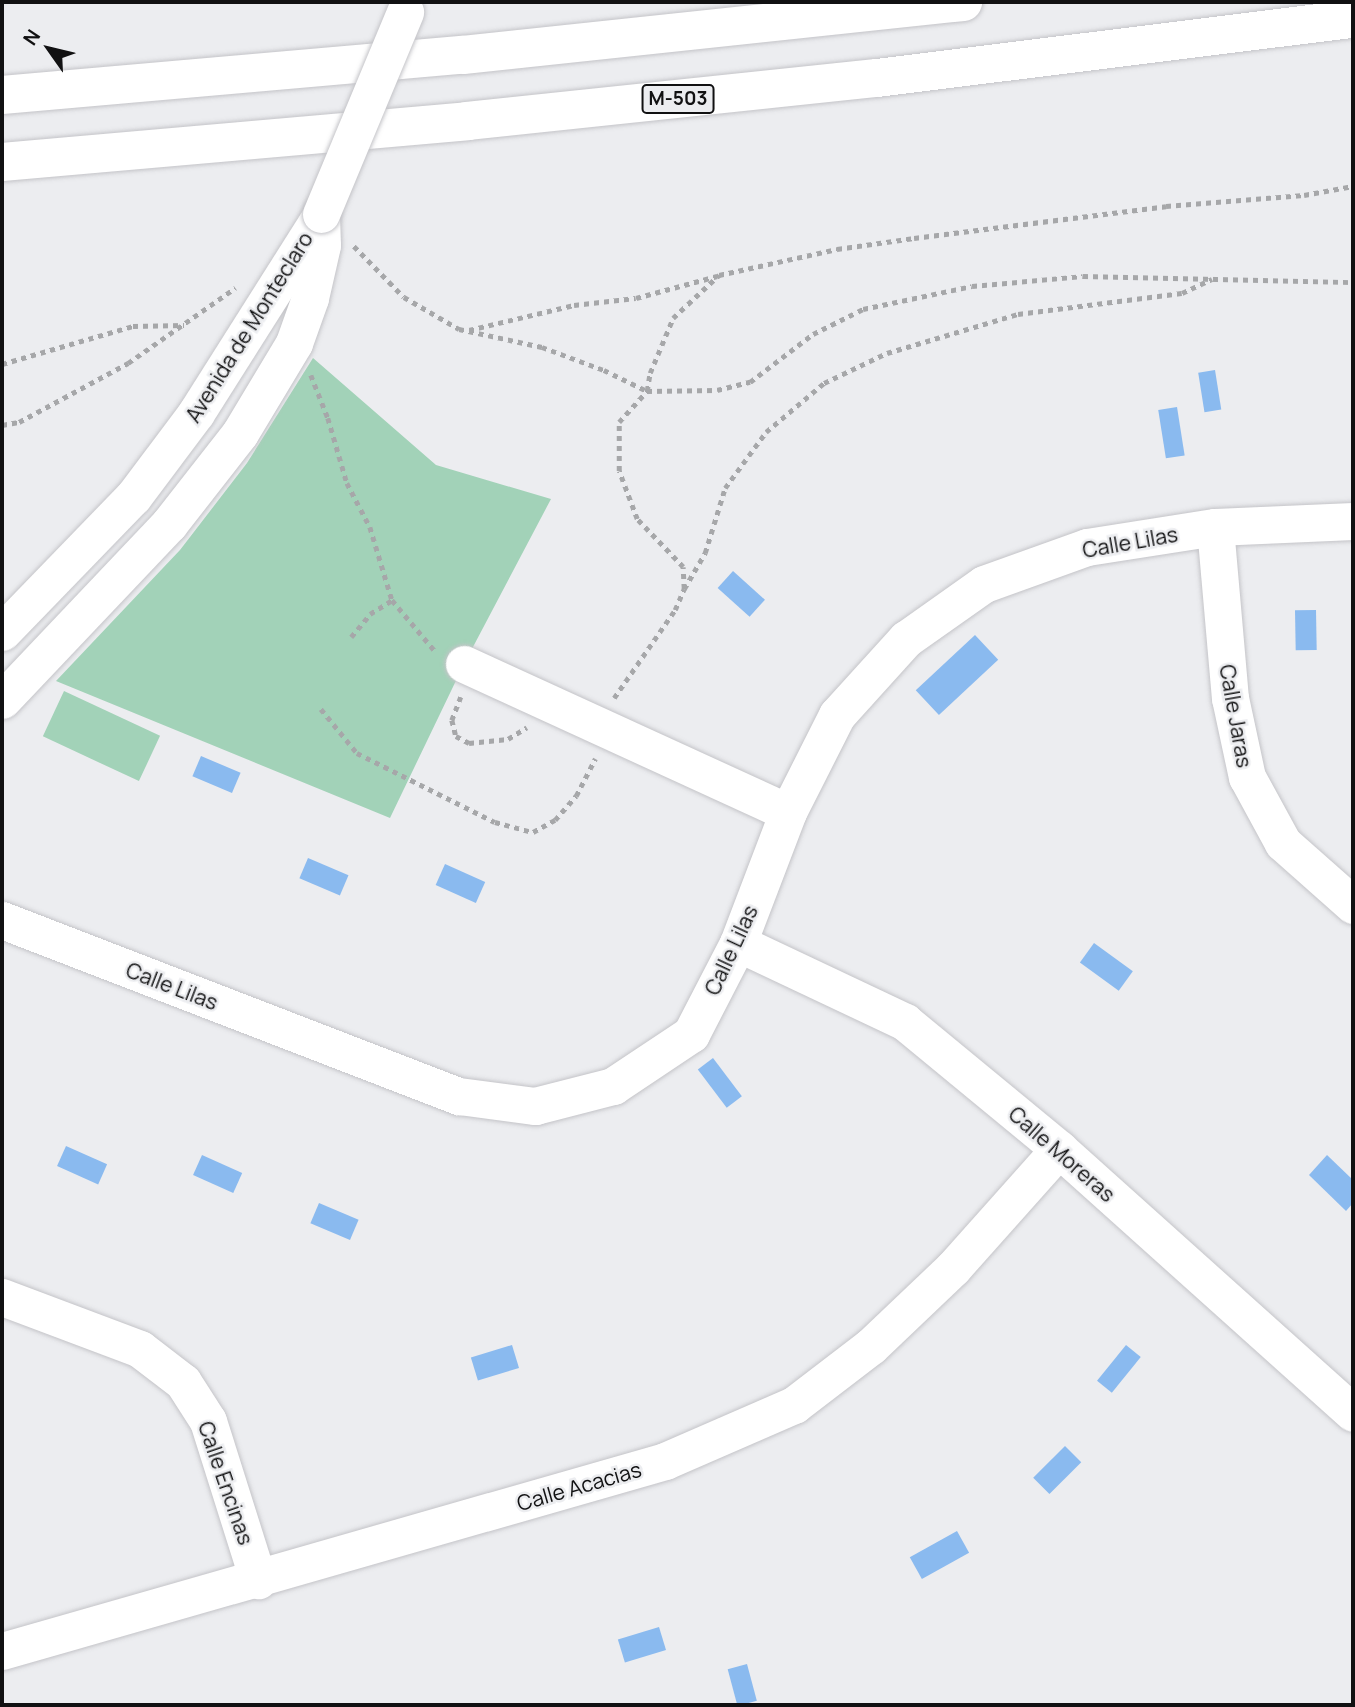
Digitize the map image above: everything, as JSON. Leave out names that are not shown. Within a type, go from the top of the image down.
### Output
[{"type":"highway","points":[[2,95],[463,55],[963,2]]},
{"type":"highway","name":"M-503","points":[[2,162],[535,114],[891,76],[1353,19]]},
{"type":"street","points":[[322,229],[407,7]]},
{"type":"street","name":"Avenida de Monteclaro","points":[[2,700],[169,524],[240,433],[294,343],[310,298],[322,229]]},
{"type":"street","name":"Avenida de Monteclaro","points":[[2,632],[133,497],[196,413],[322,229]]},
{"type":"street","name":"Calle Lilas","points":[[2,920],[459,1096],[535,1106],[613,1086],[691,1034],[738,943],[788,812],[837,715],[906,639],[984,584],[1087,547],[1215,527],[1353,521]]},
{"type":"street","name":"Calle Jaras","points":[[1215,527],[1230,698],[1247,777],[1283,843],[1353,905]]},
{"type":"street","points":[[476,669],[788,812]]},
{"type":"street","name":"Calle Moreras","points":[[738,943],[905,1022],[1059,1149],[1353,1413]]},
{"type":"street","name":"Calle Acacias","points":[[2,1651],[258,1580],[665,1461],[794,1405],[871,1346],[953,1268],[1059,1149]]},
{"type":"street","name":"Calle Encinas","points":[[2,1297],[140,1349],[183,1382],[208,1421],[258,1580]]},
{"type":"path","points":[[465,331],[574,305],[636,298],[719,275],[837,249],[1166,205],[1304,195],[1353,186]]},
{"type":"path","points":[[322,229],[358,246],[404,297],[465,331],[542,347],[604,370],[647,391],[717,390],[750,382],[813,334],[863,309],[972,286],[1083,276],[1353,282]]},
{"type":"path","points":[[684,589],[683,567],[637,519],[619,471],[619,422],[647,391],[650,373],[673,318],[719,275]]},
{"type":"path","points":[[321,709],[357,753],[495,822],[533,832],[555,820],[576,796],[602,726],[675,610],[705,553],[725,488],[766,432],[824,383],[887,353],[1018,314],[1182,293],[1214,278]]},
{"type":"path","points":[[2,425],[19,422],[128,363],[237,286]]},
{"type":"path","points":[[2,364],[133,326],[185,325]]},
{"type":"path","points":[[294,343],[318,387],[347,483],[370,527],[392,600],[437,654],[476,669],[452,720],[456,736],[469,743],[488,742],[508,739],[536,724]]},
{"type":"path","points":[[351,637],[370,614],[392,600]]},
{"type":"green space","points":[[313,358],[436,465],[551,499],[464,664],[390,818],[56,681],[180,550],[247,463]]},
{"type":"green space","points":[[64,691],[160,736],[139,781],[43,736]]},
{"type":"water","points":[[1215,370],[1221,410],[1204,412],[1198,373]]},
{"type":"water","points":[[1177,407],[1185,455],[1166,458],[1158,410]]},
{"type":"water","points":[[733,571],[765,600],[750,617],[718,588]]},
{"type":"water","points":[[1295,610],[1316,610],[1317,650],[1296,650]]},
{"type":"water","points":[[975,635],[998,660],[939,715],[916,690]]},
{"type":"water","points":[[201,756],[241,773],[232,793],[192,776]]},
{"type":"water","points":[[308,858],[349,875],[340,895],[299,878]]},
{"type":"water","points":[[445,864],[485,882],[476,903],[436,885]]},
{"type":"water","points":[[1094,943],[1133,971],[1119,991],[1080,962]]},
{"type":"water","points":[[713,1058],[742,1096],[727,1108],[698,1069]]},
{"type":"water","points":[[66,1146],[107,1164],[98,1184],[57,1166]]},
{"type":"water","points":[[202,1155],[242,1173],[233,1193],[193,1175]]},
{"type":"water","points":[[1327,1155],[1353,1180],[1353,1203],[1346,1211],[1309,1175]]},
{"type":"water","points":[[319,1203],[359,1220],[350,1240],[310,1223]]},
{"type":"water","points":[[512,1345],[519,1368],[478,1381],[471,1358]]},
{"type":"water","points":[[1126,1345],[1141,1357],[1112,1393],[1097,1381]]},
{"type":"water","points":[[1065,1446],[1081,1462],[1049,1494],[1033,1478]]},
{"type":"water","points":[[957,1531],[969,1553],[922,1579],[910,1557]]},
{"type":"water","points":[[659,1627],[666,1650],[625,1663],[618,1640]]},
{"type":"water","points":[[747,1664],[757,1701],[737,1705],[728,1669]]}]
